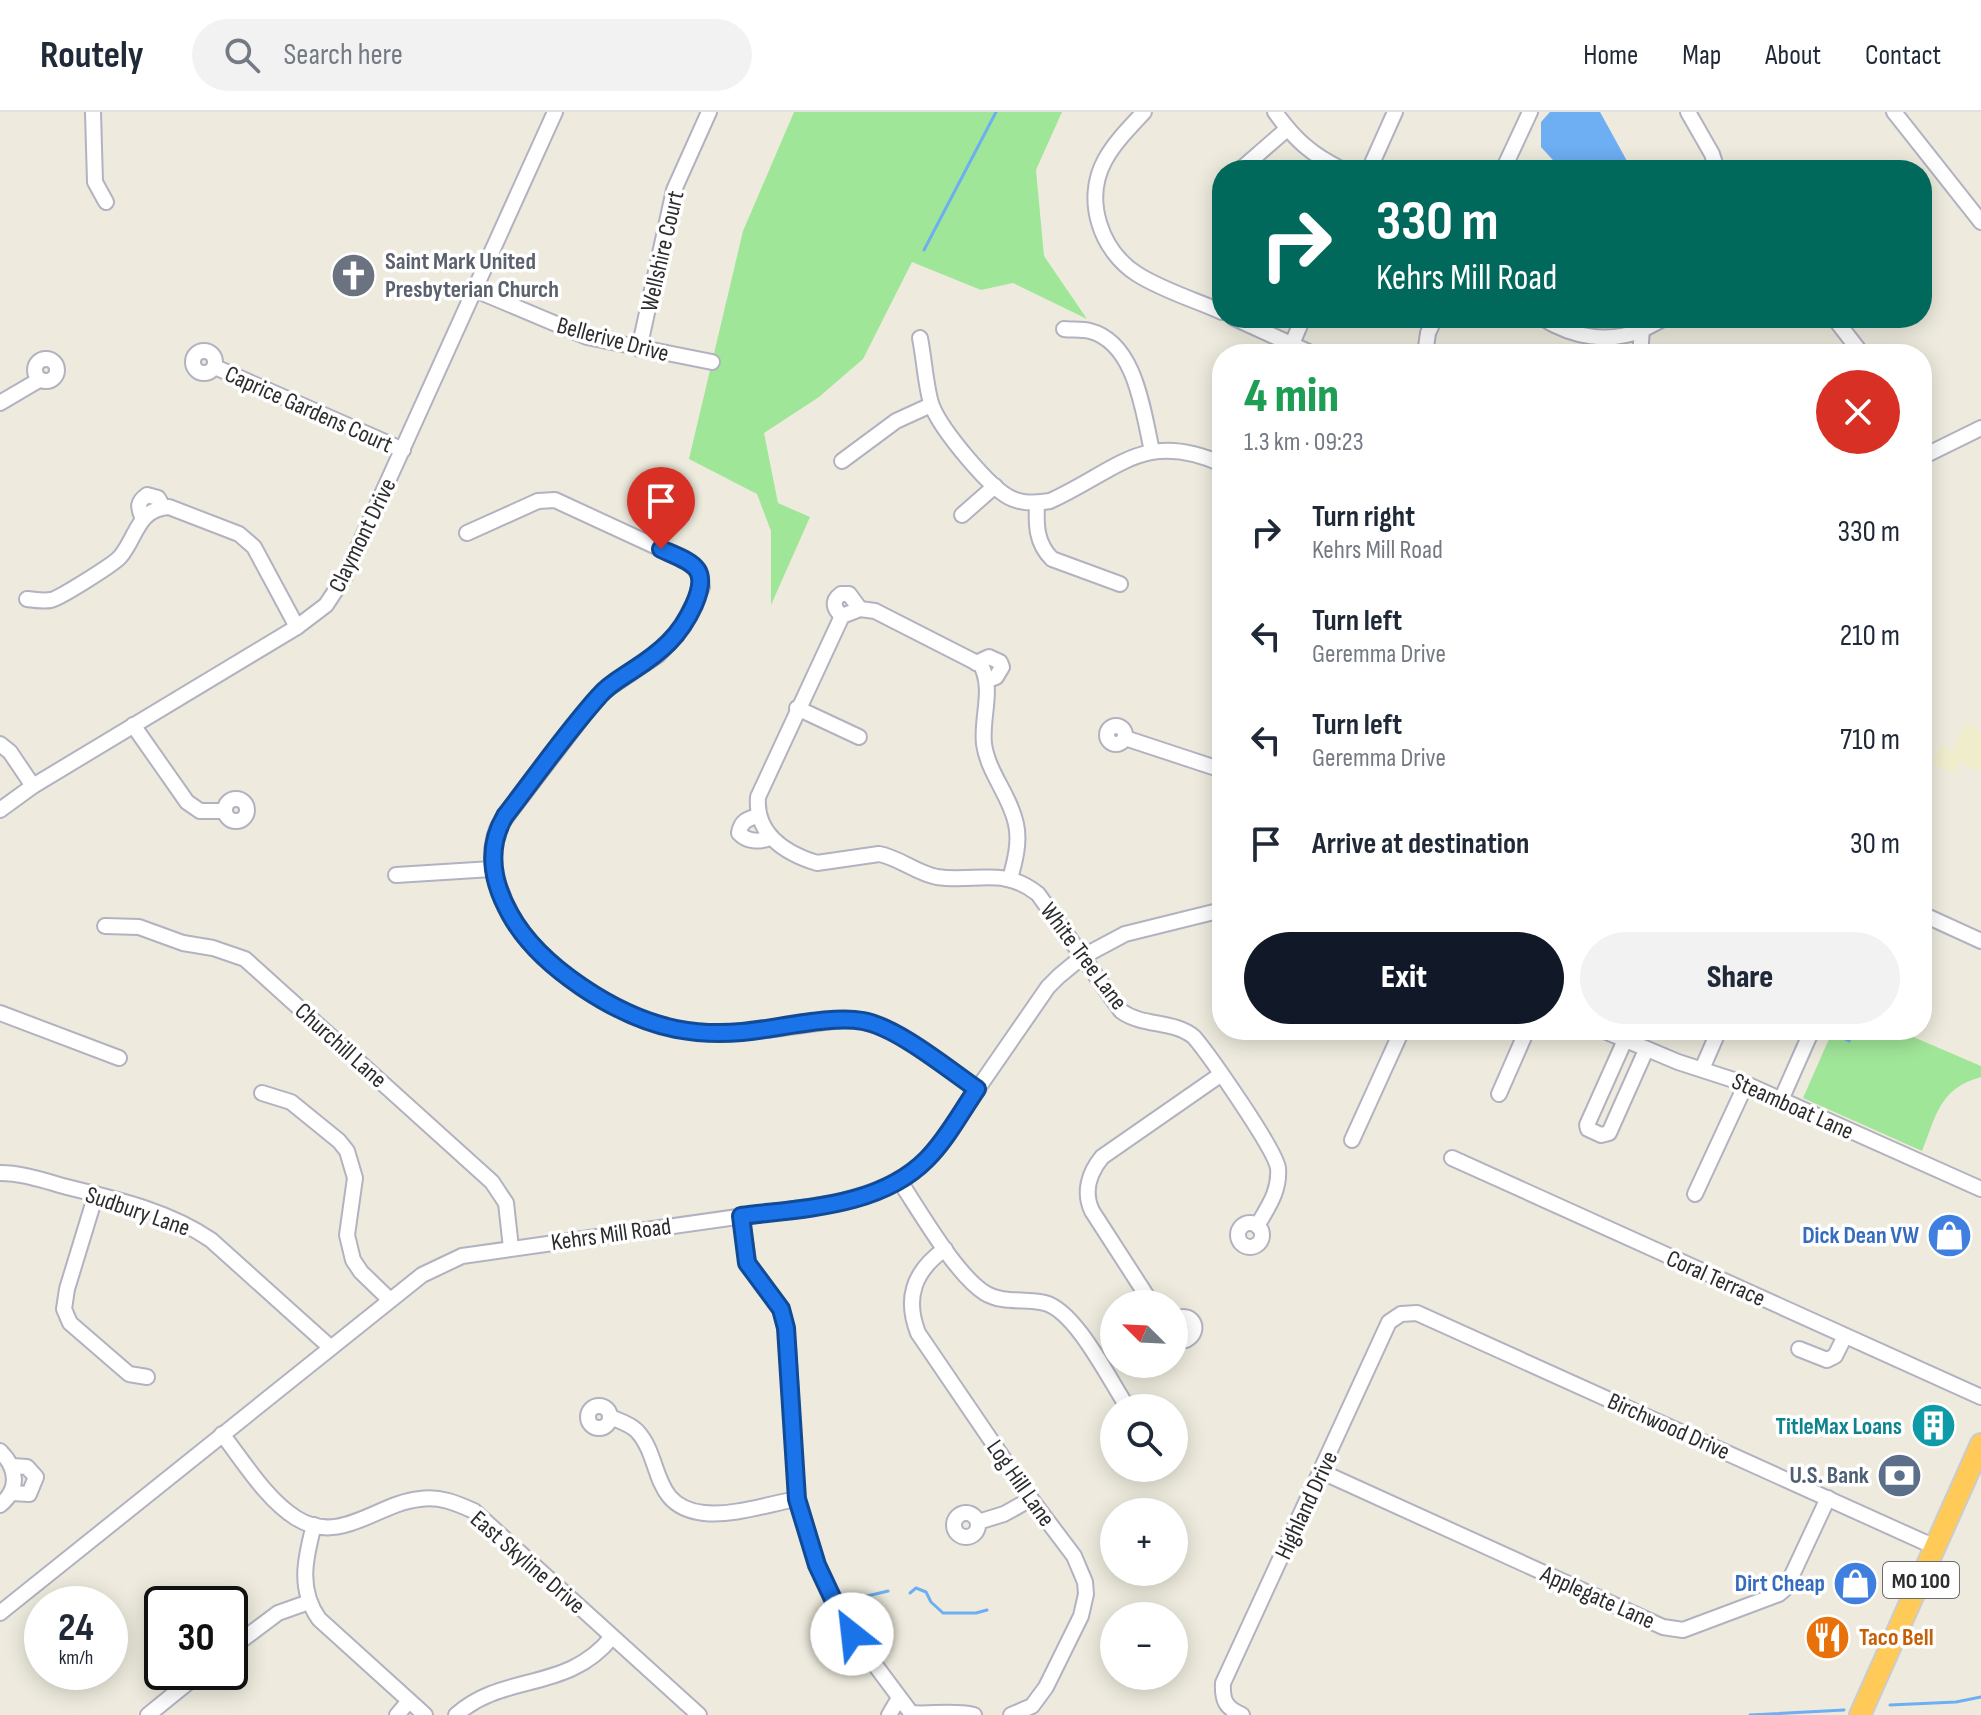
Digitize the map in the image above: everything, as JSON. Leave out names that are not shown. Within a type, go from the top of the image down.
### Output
[{"type":"highway","name":"MO 100","points":[[1860,1715],[1981,1444]]},
{"type":"street","points":[[93,112],[95,182],[106,202]]},
{"type":"street","name":"Claymont Drive","points":[[0,810],[33,786],[297,627],[326,605],[339,587],[403,450],[555,112]]},
{"type":"street","name":"Wellshire Court","points":[[639,349],[674,190],[709,112]]},
{"type":"street","points":[[1144,112],[1103,163],[1096,192],[1100,226],[1114,255],[1138,275],[1212,308]]},
{"type":"street","points":[[1275,112],[1304,146],[1327,160]]},
{"type":"street","points":[[1373,160],[1395,112]]},
{"type":"street","points":[[1508,160],[1530,112]]},
{"type":"street","points":[[1688,112],[1714,160]]},
{"type":"street","points":[[1894,112],[1981,222]]},
{"type":"street","points":[[1251,160],[1287,129]]},
{"type":"street","name":"Bellerive Drive","points":[[473,289],[565,329],[639,349],[712,362]]},
{"type":"street","points":[[1256,328],[1292,344],[1299,328]]},
{"type":"street","points":[[1560,328],[1598,338],[1623,338],[1646,328]]},
{"type":"street","points":[[1842,328],[1854,344]]},
{"type":"street","points":[[1064,329],[1090,331],[1115,347],[1136,381],[1152,451]]},
{"type":"street","points":[[1640,344],[1642,330]]},
{"type":"street","points":[[920,338],[931,405],[945,431],[995,486],[1013,499],[1037,504],[1065,494],[1132,457],[1152,451],[1189,451],[1212,460]]},
{"type":"street","points":[[1623,338],[1629,344]]},
{"type":"street","name":"Caprice Gardens Court","points":[[215,367],[403,450]]},
{"type":"street","points":[[0,403],[39,380]]},
{"type":"street","points":[[842,461],[896,421],[931,405]]},
{"type":"street","points":[[1932,452],[1981,428]]},
{"type":"street","points":[[962,515],[995,486]]},
{"type":"street","points":[[467,533],[538,501],[555,500],[687,561],[698,571],[702,587],[677,635],[658,655],[600,694],[505,816],[494,837],[492,869],[507,909],[527,938],[587,990],[618,1008],[674,1029],[739,1032],[838,1020],[866,1021],[892,1032],[977,1089]]},
{"type":"street","points":[[1037,504],[1038,537],[1052,559],[1120,584]]},
{"type":"street","points":[[27,599],[53,600],[114,562],[124,551],[142,517],[163,507],[248,540],[297,627]]},
{"type":"street","points":[[875,611],[981,665],[988,680],[983,721],[985,746],[992,771],[1013,813],[1017,834],[1010,879],[934,876],[879,854],[817,863],[770,838],[758,816],[758,797],[797,708],[851,612],[875,611]]},
{"type":"street","points":[[797,708],[859,737]]},
{"type":"street","points":[[133,725],[187,802],[200,811],[225,811]]},
{"type":"street","points":[[1125,738],[1212,767]]},
{"type":"street","points":[[0,744],[10,752],[33,786]]},
{"type":"street","points":[[758,816],[746,820],[740,826],[739,833],[753,841],[770,838]]},
{"type":"street","points":[[396,875],[492,869]]},
{"type":"street","name":"White Tree Lane","points":[[1010,879],[1029,886],[1038,894],[1121,1011],[1137,1020],[1183,1029],[1220,1075],[1276,1161],[1277,1187],[1257,1226]]},
{"type":"street","name":"Kehrs Mill Road","points":[[0,1613],[422,1275],[462,1256],[836,1203],[867,1195],[913,1172],[936,1149],[1048,987],[1082,957],[1125,934],[1212,912]]},
{"type":"street","points":[[1932,919],[1981,941]]},
{"type":"street","name":"Churchill Lane","points":[[105,926],[139,927],[183,943],[213,948],[245,959],[492,1182],[506,1203],[511,1248]]},
{"type":"street","points":[[0,1013],[119,1058]]},
{"type":"street","points":[[1352,1140],[1397,1040]]},
{"type":"street","points":[[1499,1094],[1523,1040]]},
{"type":"street","points":[[1625,1040],[1587,1125],[1588,1129],[1601,1135],[1609,1133],[1646,1050]]},
{"type":"street","name":"Steamboat Lane","points":[[1625,1040],[1746,1084],[1981,1189]]},
{"type":"street","points":[[1702,1069],[1715,1040]]},
{"type":"street","points":[[1781,1100],[1808,1040]]},
{"type":"street","points":[[1143,1290],[1092,1211],[1088,1194],[1091,1174],[1102,1157],[1220,1075]]},
{"type":"street","points":[[1695,1194],[1746,1084]]},
{"type":"street","points":[[262,1093],[291,1102],[347,1151],[355,1178],[347,1235],[353,1260],[389,1299]]},
{"type":"street","name":"Coral Terrace","points":[[1452,1158],[1981,1397]]},
{"type":"street","name":"Sudbury Lane","points":[[0,1173],[96,1194],[193,1227],[330,1347]]},
{"type":"street","points":[[899,1180],[945,1249],[986,1294],[1000,1299],[1043,1302],[1066,1313],[1119,1394]]},
{"type":"street","points":[[96,1194],[67,1289],[64,1309],[70,1323],[129,1374],[147,1377]]},
{"type":"street","points":[[741,1216],[747,1263],[781,1309],[786,1328],[797,1499],[817,1565],[840,1614],[899,1698],[915,1715],[954,1712],[974,1715]]},
{"type":"street","name":"Log Hill Lane","points":[[945,1249],[927,1262],[918,1277],[913,1293],[913,1319],[927,1346],[1031,1499],[1074,1556],[1081,1570],[1086,1594],[1081,1616],[1039,1698],[1032,1706],[1011,1715]]},
{"type":"street","name":"Birchwood Drive","points":[[1401,1314],[1417,1313],[1935,1547]]},
{"type":"street","name":"Highland Drive","points":[[1242,1715],[1225,1703],[1223,1683],[1389,1322],[1401,1314]]},
{"type":"street","points":[[1188,1318],[1195,1328],[1193,1336],[1188,1339]]},
{"type":"street","points":[[1799,1349],[1827,1360],[1835,1356],[1845,1336]]},
{"type":"street","points":[[610,1417],[637,1431],[649,1451],[658,1480],[665,1491],[684,1507],[704,1513],[720,1513],[797,1499]]},
{"type":"street","points":[[222,1434],[275,1500],[297,1519],[314,1525],[304,1577],[309,1602],[319,1619],[425,1715]]},
{"type":"street","points":[[0,1451],[13,1479],[0,1505]]},
{"type":"street","name":"Applegate Lane","points":[[1322,1472],[1663,1627],[1683,1630],[1779,1594],[1786,1588],[1828,1498]]},
{"type":"street","name":"East Skyline Drive","points":[[314,1525],[335,1527],[355,1524],[419,1499],[448,1500],[474,1511],[699,1715]]},
{"type":"street","points":[[978,1522],[1004,1514],[1031,1499]]},
{"type":"street","points":[[248,1636],[278,1613],[309,1602]]},
{"type":"street","points":[[456,1715],[474,1700],[578,1667],[601,1651],[612,1637]]},
{"type":"street","points":[[148,1715],[179,1690]]},
{"type":"street","points":[[889,1715],[899,1698]]},
{"type":"street","points":[[397,1715],[409,1701]]},
{"type":"shaded area","points":[[1965,722],[1981,730],[1981,772],[1959,763],[1954,773],[1932,763],[1941,745],[1953,750]]},
{"type":"green space","points":[[794,112],[1062,112],[1036,170],[1044,256],[1087,319],[1013,283],[981,290],[912,262],[863,359],[819,397],[764,433],[778,503],[810,517],[771,605],[771,531],[757,494],[689,459],[743,231]]},
{"type":"green space","points":[[1829,1040],[1920,1040],[1981,1066],[1981,1077],[1956,1088],[1941,1105],[1922,1151],[1803,1098]]},
{"type":"water","points":[[1550,112],[1600,112],[1626,160],[1553,160],[1541,147],[1541,122]]},
{"type":"waterway","points":[[924,250],[996,112]]},
{"type":"waterway","points":[[910,1593],[916,1588],[926,1592],[931,1602],[943,1613],[987,1610]]},
{"type":"waterway","points":[[859,1598],[888,1591]]},
{"type":"waterway","points":[[1890,1705],[1956,1702],[1981,1697]]},
{"type":"waterway","points":[[1750,1715],[1844,1710]]},
{"type":"place","name":"Saint Mark United Presbyterian Church","points":[[354,275]]},
{"type":"place","name":"Dick Dean VW","points":[[1950,1235]]},
{"type":"place","name":"TitleMax Loans","points":[[1933,1426]]},
{"type":"place","name":"U.S. Bank","points":[[1900,1475]]},
{"type":"place","name":"Dirt Cheap","points":[[1856,1583]]},
{"type":"place","name":"Taco Bell","points":[[1828,1637]]},
{"type":"route","points":[[661,549],[687,561],[698,571],[702,587],[687,620],[658,655],[600,694],[505,816],[494,837],[492,869],[507,909],[527,938],[587,990],[618,1008],[674,1029],[726,1033],[838,1020],[866,1021],[892,1032],[977,1089],[936,1149],[913,1172],[899,1180],[867,1195],[836,1203],[741,1216],[747,1263],[777,1302],[786,1328],[797,1499],[817,1565],[852,1634]]}]
